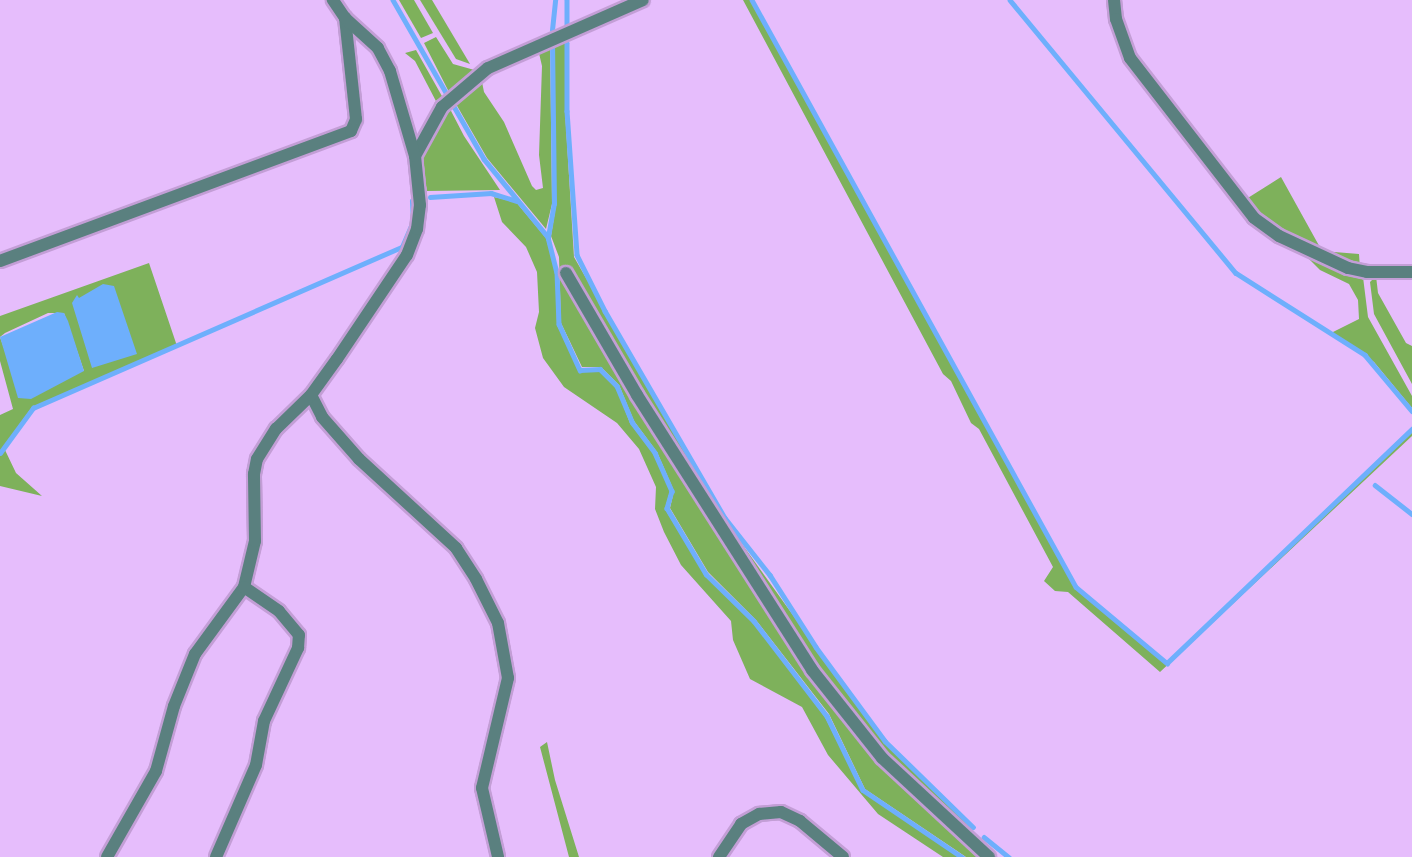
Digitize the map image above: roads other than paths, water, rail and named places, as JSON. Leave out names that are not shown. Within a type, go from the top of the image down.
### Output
[{"type":"street","points":[[107,857],[156,771],[174,706],[195,654],[244,587],[255,541],[254,474],[257,459],[276,429],[311,395],[407,255],[417,229],[420,205],[415,156],[390,70],[364,32],[345,18],[333,0]]},
{"type":"street","points":[[415,156],[442,108],[488,68],[643,0]]},
{"type":"street","points":[[1114,0],[1116,19],[1130,58],[1254,218],[1279,236],[1348,268],[1366,272],[1412,272]]},
{"type":"street","points":[[0,261],[351,131],[356,119],[351,49],[345,18]]},
{"type":"street","points":[[566,273],[686,474],[812,670],[882,758],[989,857]]},
{"type":"street","points":[[311,395],[322,417],[358,459],[456,548],[476,579],[498,624],[508,678],[482,788],[498,857]]},
{"type":"street","points":[[216,857],[256,765],[264,721],[298,648],[299,635],[279,611],[244,587]]},
{"type":"street","points":[[719,857],[741,824],[759,814],[781,812],[800,821],[843,857]]},
{"type":"water","points":[[103,284],[114,286],[137,354],[92,368],[72,303],[77,295],[79,298]]},
{"type":"water","points":[[57,312],[64,313],[68,321],[84,371],[31,399],[18,398],[0,337]]},
{"type":"waterway","points":[[393,0],[484,159],[548,237],[557,272],[559,324],[580,370],[600,369],[617,386],[632,422],[655,453],[672,491],[667,508],[706,574],[754,621],[827,716],[863,790],[962,857]]},
{"type":"waterway","points":[[552,30],[555,0]]},
{"type":"waterway","points":[[567,0],[567,25]]},
{"type":"waterway","points":[[752,0],[1076,587],[1167,663],[1412,429]]},
{"type":"waterway","points":[[1010,0],[1236,273],[1365,355],[1412,411]]},
{"type":"waterway","points":[[567,43],[567,111],[577,255],[605,311],[725,518],[770,575],[816,647],[885,741],[973,827]]},
{"type":"waterway","points":[[548,237],[554,204],[552,48]]},
{"type":"waterway","points":[[430,197],[491,193],[517,201]]},
{"type":"waterway","points":[[0,453],[33,408],[402,247],[413,221],[412,201]]},
{"type":"waterway","points":[[1375,485],[1412,514]]},
{"type":"waterway","points":[[984,837],[1009,857]]}]
